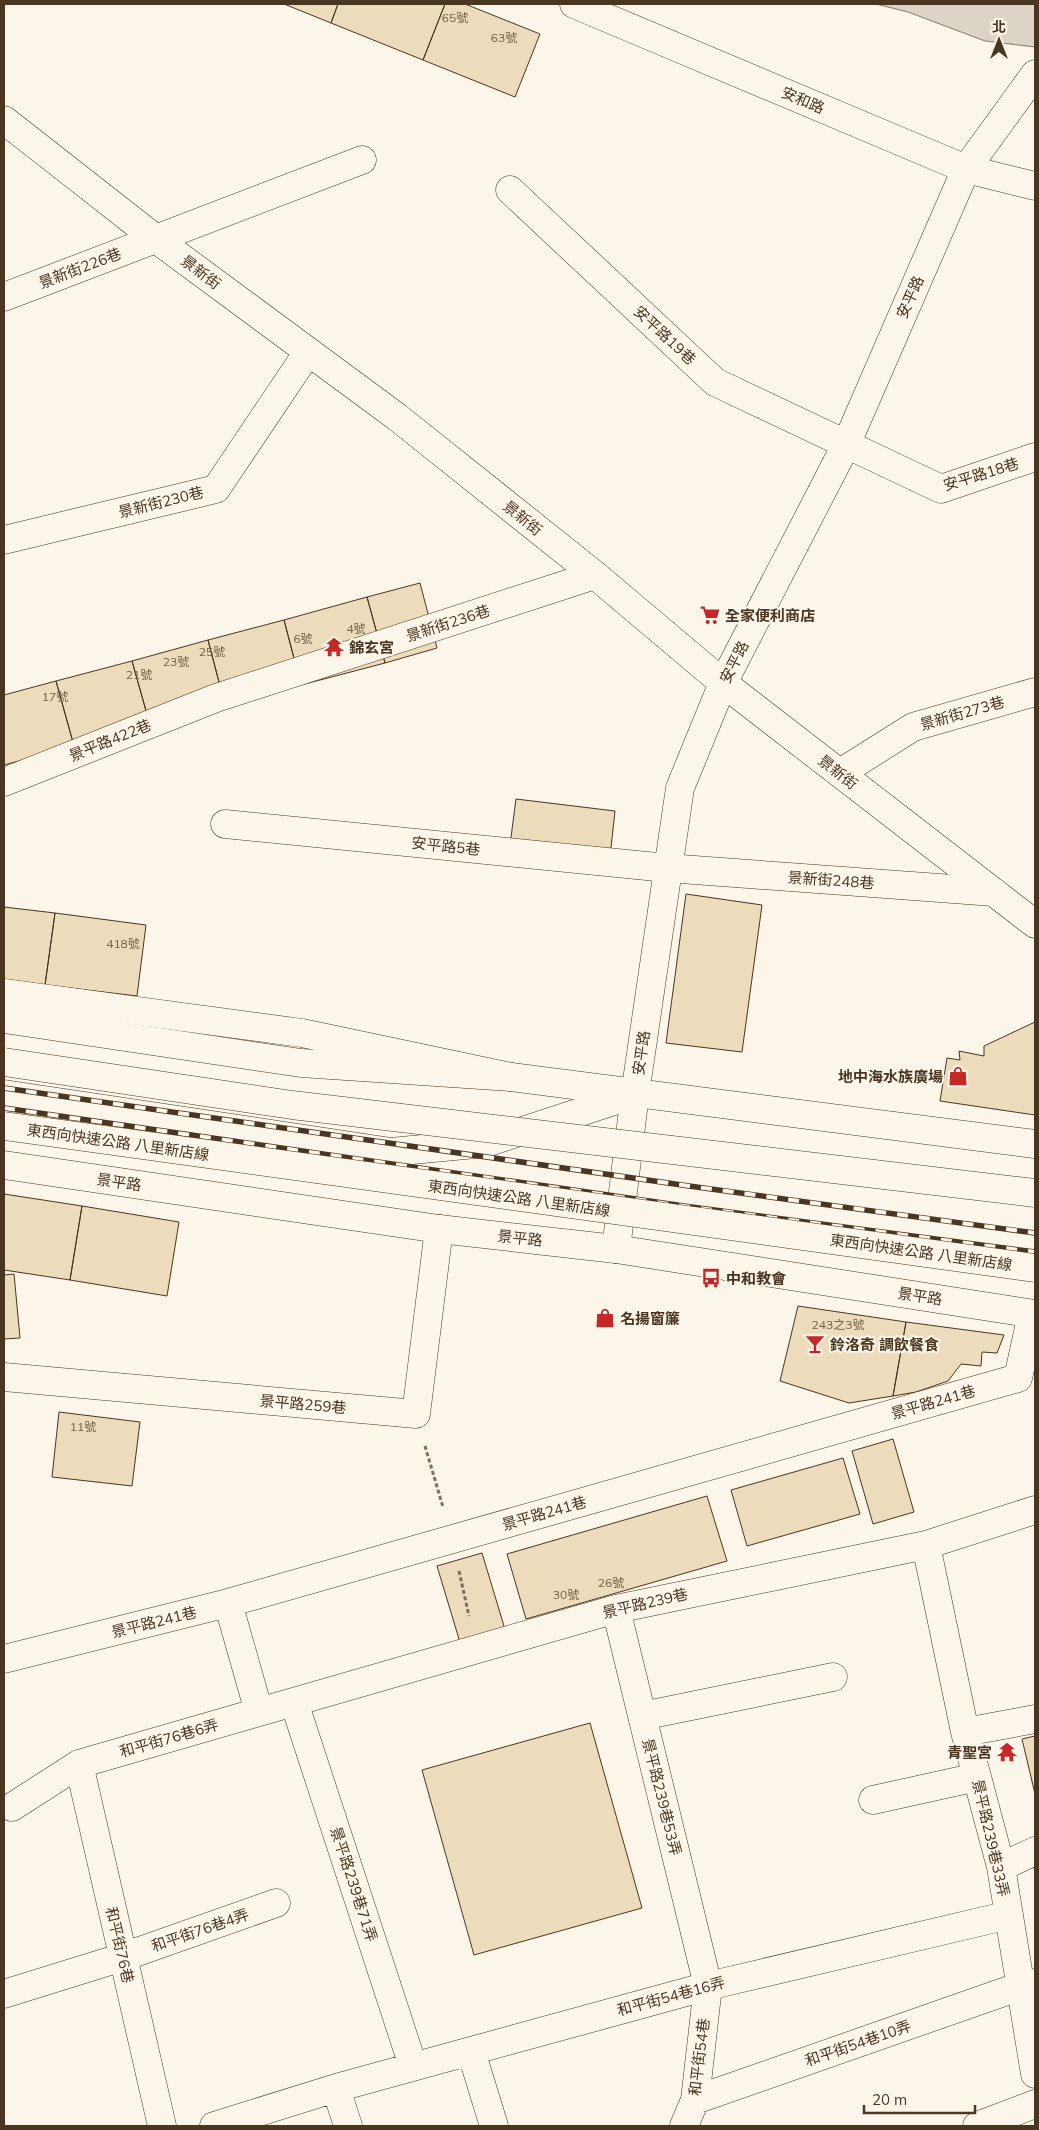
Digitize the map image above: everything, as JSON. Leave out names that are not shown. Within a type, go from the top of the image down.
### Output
[{"type":"main road","name":"安和路","points":[[574,4],[966,169],[1035,186]]},
{"type":"main road","name":"安平路","points":[[616,1249],[635,1094],[680,788],[723,683],[846,445],[966,169],[1035,74]]},
{"type":"main road","name":"景新街","points":[[4,120],[156,239],[396,417],[595,575],[723,683],[1035,924]]},
{"type":"main road","name":"景新街226巷","points":[[4,297],[362,160]]},
{"type":"main road","name":"安平路19巷","points":[[510,190],[715,382],[846,445]]},
{"type":"main road","name":"景新街230巷","points":[[4,540],[216,489],[308,352]]},
{"type":"main road","name":"安平路18巷","points":[[846,445],[941,489],[1035,456]]},
{"type":"main road","name":"景新街236巷","points":[[216,698],[595,575]]},
{"type":"main road","name":"景新街273巷","points":[[840,774],[914,727],[1035,692]]},
{"type":"main road","name":"景平路422巷","points":[[4,782],[216,698]]},
{"type":"main road","name":"安平路5巷","points":[[225,824],[667,868]]},
{"type":"main road","name":"景新街248巷","points":[[667,868],[994,892]]},
{"type":"main road","points":[[4,993],[302,1033],[511,1077]]},
{"type":"main road","points":[[4,1019],[300,1063],[511,1077],[1035,1144]]},
{"type":"main road","points":[[4,1062],[292,1105],[1035,1193]]},
{"type":"main road","points":[[4,1094],[391,1152],[486,1143],[635,1094]]},
{"type":"main road","name":"東西向快速公路 八里新店線","points":[[4,1126],[1035,1268]]},
{"type":"main road","name":"景平路","points":[[4,1164],[439,1229],[616,1249],[1034,1314]]},
{"type":"main road","points":[[416,1414],[439,1229]]},
{"type":"main road","name":"景平路241巷","points":[[4,1659],[228,1603],[1018,1378],[1034,1314]]},
{"type":"main road","name":"景平路259巷","points":[[4,1376],[416,1414]]},
{"type":"main road","name":"景平路239巷","points":[[259,1712],[616,1609],[926,1545],[1035,1510]]},
{"type":"main road","name":"景平路239巷33弄","points":[[926,1545],[965,1732],[1001,1867],[1009,1915],[1028,1984],[1035,2074]]},
{"type":"main road","points":[[228,1603],[259,1712]]},
{"type":"main road","name":"景平路239巷53弄","points":[[616,1609],[708,1986]]},
{"type":"main road","points":[[642,1716],[833,1677]]},
{"type":"main road","name":"景平路239巷71弄","points":[[294,1702],[413,2066]]},
{"type":"main road","name":"和平街76巷6弄","points":[[12,1807],[79,1764],[259,1712]]},
{"type":"main road","points":[[965,1732],[1035,1719]]},
{"type":"main road","name":"和平街76巷","points":[[79,1764],[162,2126]]},
{"type":"main road","points":[[873,1800],[977,1777]]},
{"type":"main road","points":[[1001,1867],[1035,1852]]},
{"type":"main road","name":"和平街76巷4弄","points":[[4,1994],[123,1957],[276,1903]]},
{"type":"main road","name":"和平街54巷16弄","points":[[214,2126],[413,2066],[708,1986],[1009,1915]]},
{"type":"main road","name":"和平街54巷10弄","points":[[694,2100],[1028,1984]]},
{"type":"main road","name":"和平街54巷","points":[[684,2126],[694,2100],[708,1986]]},
{"type":"main road","points":[[471,2051],[494,2126]]},
{"type":"main road","points":[[336,2088],[348,2126]]},
{"type":"main road","points":[[977,2126],[1035,2104]]},
{"type":"path","points":[[416,1414],[452,1540],[476,1649]]},
{"type":"shaded area","points":[[876,4],[1035,4],[1035,47],[985,41],[908,12]]},
{"type":"building","points":[[284,4],[338,4],[331,23]]},
{"type":"building","points":[[338,4],[445,4],[423,60],[331,23]]},
{"type":"building","points":[[445,4],[465,4],[540,34],[515,97],[423,60]]},
{"type":"building","points":[[420,583],[437,648],[385,663],[367,597]]},
{"type":"building","points":[[367,597],[385,663],[301,685],[284,620]]},
{"type":"building","points":[[284,620],[301,685],[225,705],[208,640]]},
{"type":"building","points":[[208,640],[225,705],[150,725],[132,661]]},
{"type":"building","points":[[132,661],[150,725],[74,746],[56,681]]},
{"type":"building","points":[[56,681],[74,746],[4,765],[4,695]]},
{"type":"building","points":[[516,799],[615,811],[610,857],[510,845]]},
{"type":"building","points":[[686,894],[762,905],[742,1052],[666,1043]]},
{"type":"building","points":[[4,907],[55,913],[45,985],[4,979]]},
{"type":"building","points":[[55,913],[146,925],[137,996],[45,985]]},
{"type":"building","points":[[1035,1022],[1035,1115],[940,1101],[947,1058],[960,1060],[959,1051],[984,1056],[984,1046]]},
{"type":"building","points":[[4,1194],[82,1206],[70,1280],[4,1270]]},
{"type":"building","points":[[82,1206],[179,1222],[167,1296],[70,1280]]},
{"type":"building","points":[[14,1274],[20,1338],[4,1339],[4,1275]]},
{"type":"building","points":[[798,1306],[906,1322],[893,1396],[849,1403],[780,1381]]},
{"type":"building","points":[[906,1322],[1004,1335],[997,1353],[982,1352],[981,1366],[961,1364],[948,1381],[916,1392],[893,1396]]},
{"type":"building","points":[[59,1412],[140,1422],[132,1486],[52,1477]]},
{"type":"building","points":[[893,1439],[914,1512],[873,1524],[852,1451]]},
{"type":"building","points":[[843,1458],[860,1514],[747,1546],[731,1490]]},
{"type":"building","points":[[707,1496],[727,1561],[526,1619],[507,1554]]},
{"type":"building","points":[[482,1553],[507,1636],[462,1649],[437,1566]]},
{"type":"building","points":[[590,1723],[642,1908],[474,1955],[422,1770]]},
{"type":"building","points":[[1035,1736],[1035,1794],[1022,1739]]},
{"type":"railway","points":[[4,1088],[689,1186],[1035,1233]]},
{"type":"railway","points":[[4,1108],[684,1206],[1035,1252]]},
{"type":"place","name":"全家便利商店","points":[[710,615]]},
{"type":"place","name":"錦玄宮","points":[[334,647]]},
{"type":"place","name":"地中海水族廣場","points":[[958,1076]]},
{"type":"place","name":"中和教會","points":[[711,1278]]},
{"type":"place","name":"名揚窗簾","points":[[605,1318]]},
{"type":"place","name":"鈴洛奇 調飲餐食","points":[[815,1344]]},
{"type":"place","name":"青聖宮","points":[[1007,1752]]}]
